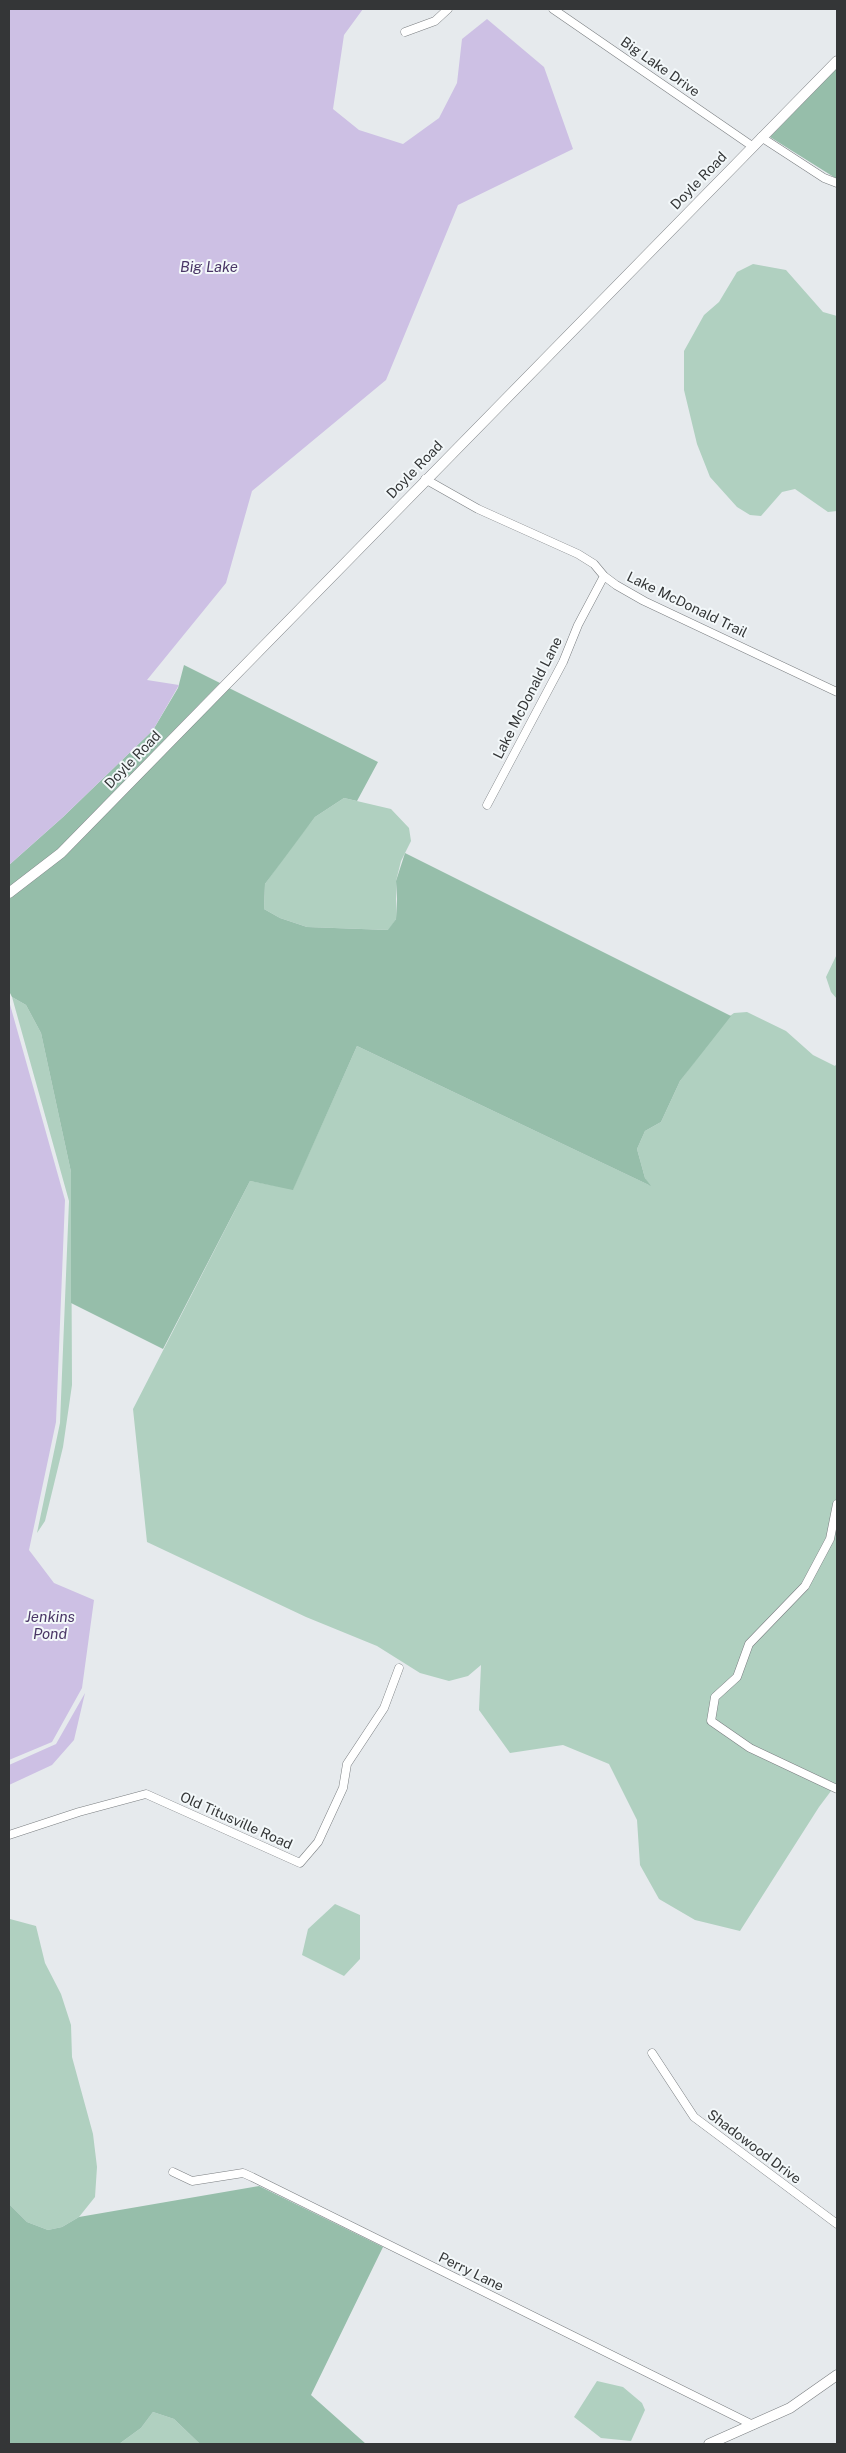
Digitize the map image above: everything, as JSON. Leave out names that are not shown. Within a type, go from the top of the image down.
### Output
[{"type":"main road","name":"Doyle Road","points":[[9,893],[61,852],[837,60]]},
{"type":"main road","points":[[709,2444],[790,2408],[837,2376]]},
{"type":"street","points":[[405,32],[435,21],[448,9]]},
{"type":"street","name":"Big Lake Drive","points":[[553,9],[752,146]]},
{"type":"street","points":[[761,137],[824,178],[837,184]]},
{"type":"street","name":"Lake McDonald Trail","points":[[425,479],[478,509],[578,554],[594,564],[604,576],[644,601],[837,692]]},
{"type":"street","name":"Lake McDonald Lane","points":[[487,805],[563,662],[578,625],[604,576]]},
{"type":"street","points":[[837,1504],[830,1539],[805,1586],[749,1644],[737,1677],[715,1697],[711,1720],[750,1748],[837,1789]]},
{"type":"street","name":"Old Titusville Road","points":[[9,1835],[79,1812],[146,1794],[300,1863],[318,1842],[343,1788],[347,1764],[384,1708],[399,1668]]},
{"type":"street","name":"Shadowood Drive","points":[[652,2053],[694,2118],[837,2224]]},
{"type":"street","name":"Perry Lane","points":[[173,2172],[192,2181],[243,2174],[252,2177],[753,2425]]},
{"type":"green space","points":[[837,68],[837,179],[770,137]]},
{"type":"green space","points":[[753,264],[786,270],[823,312],[837,316],[837,511],[828,512],[795,489],[782,492],[761,516],[750,515],[737,507],[710,477],[697,444],[684,390],[684,351],[704,315],[719,302],[737,272]]},
{"type":"green space","points":[[184,665],[220,683],[58,849],[9,888],[9,865],[63,817],[153,730],[178,688]]},
{"type":"green space","points":[[229,688],[378,762],[357,801],[344,798],[315,817],[265,884],[264,909],[280,918],[307,927],[388,930],[396,919],[396,881],[405,853],[731,1016],[680,1081],[661,1122],[645,1131],[637,1149],[645,1178],[651,1186],[357,1046],[293,1190],[250,1181],[163,1349],[71,1303],[71,1172],[41,1033],[26,1005],[12,997],[9,991],[9,899],[65,856]]},
{"type":"green space","points":[[344,798],[391,809],[409,828],[411,841],[401,861],[396,881],[396,919],[389,930],[307,927],[280,918],[264,909],[265,884],[287,853],[315,817]]},
{"type":"green space","points":[[837,954],[837,999],[831,992],[826,977]]},
{"type":"green space","points":[[12,997],[26,1005],[41,1033],[71,1172],[72,1385],[63,1447],[45,1521],[37,1533],[60,1423],[69,1201]]},
{"type":"green space","points":[[747,1012],[786,1031],[813,1055],[835,1066],[837,1063],[837,1783],[819,1807],[740,1931],[695,1920],[659,1899],[640,1865],[637,1820],[609,1764],[563,1745],[510,1753],[479,1710],[481,1665],[468,1676],[449,1681],[420,1673],[377,1646],[306,1617],[147,1542],[133,1409],[250,1181],[293,1189],[357,1046],[649,1185],[645,1178],[637,1149],[645,1131],[661,1122],[680,1081],[727,1018],[734,1013]]},
{"type":"green space","points":[[335,1904],[360,1915],[360,1959],[344,1976],[302,1955],[308,1929]]},
{"type":"green space","points":[[10,1919],[36,1926],[45,1963],[61,1994],[71,2025],[72,2057],[93,2134],[97,2167],[95,2197],[79,2217],[62,2227],[48,2230],[27,2222],[9,2204]]},
{"type":"green space","points":[[259,2186],[383,2247],[311,2395],[366,2444],[200,2444],[174,2419],[153,2412],[141,2428],[119,2444],[9,2444],[9,2204],[27,2222],[48,2230],[62,2227],[79,2217]]},
{"type":"green space","points":[[597,2381],[623,2387],[642,2403],[645,2410],[631,2441],[601,2438],[574,2417]]},
{"type":"green space","points":[[153,2412],[174,2419],[200,2444],[119,2444],[141,2428]]},
{"type":"water","name":"Big Lake","points":[[9,9],[363,9],[344,35],[333,109],[359,130],[403,144],[439,118],[457,83],[462,39],[487,19],[544,67],[573,149],[458,205],[386,380],[252,491],[226,583],[147,680],[179,685],[153,730],[63,817],[9,865]]},
{"type":"water","name":"Jenkins Pond","points":[[9,1001],[65,1200],[56,1422],[29,1550],[54,1583],[94,1600],[82,1688],[52,1742],[9,1760]]},
{"type":"water","points":[[85,1693],[74,1740],[52,1765],[9,1785],[9,1765],[56,1744]]}]
